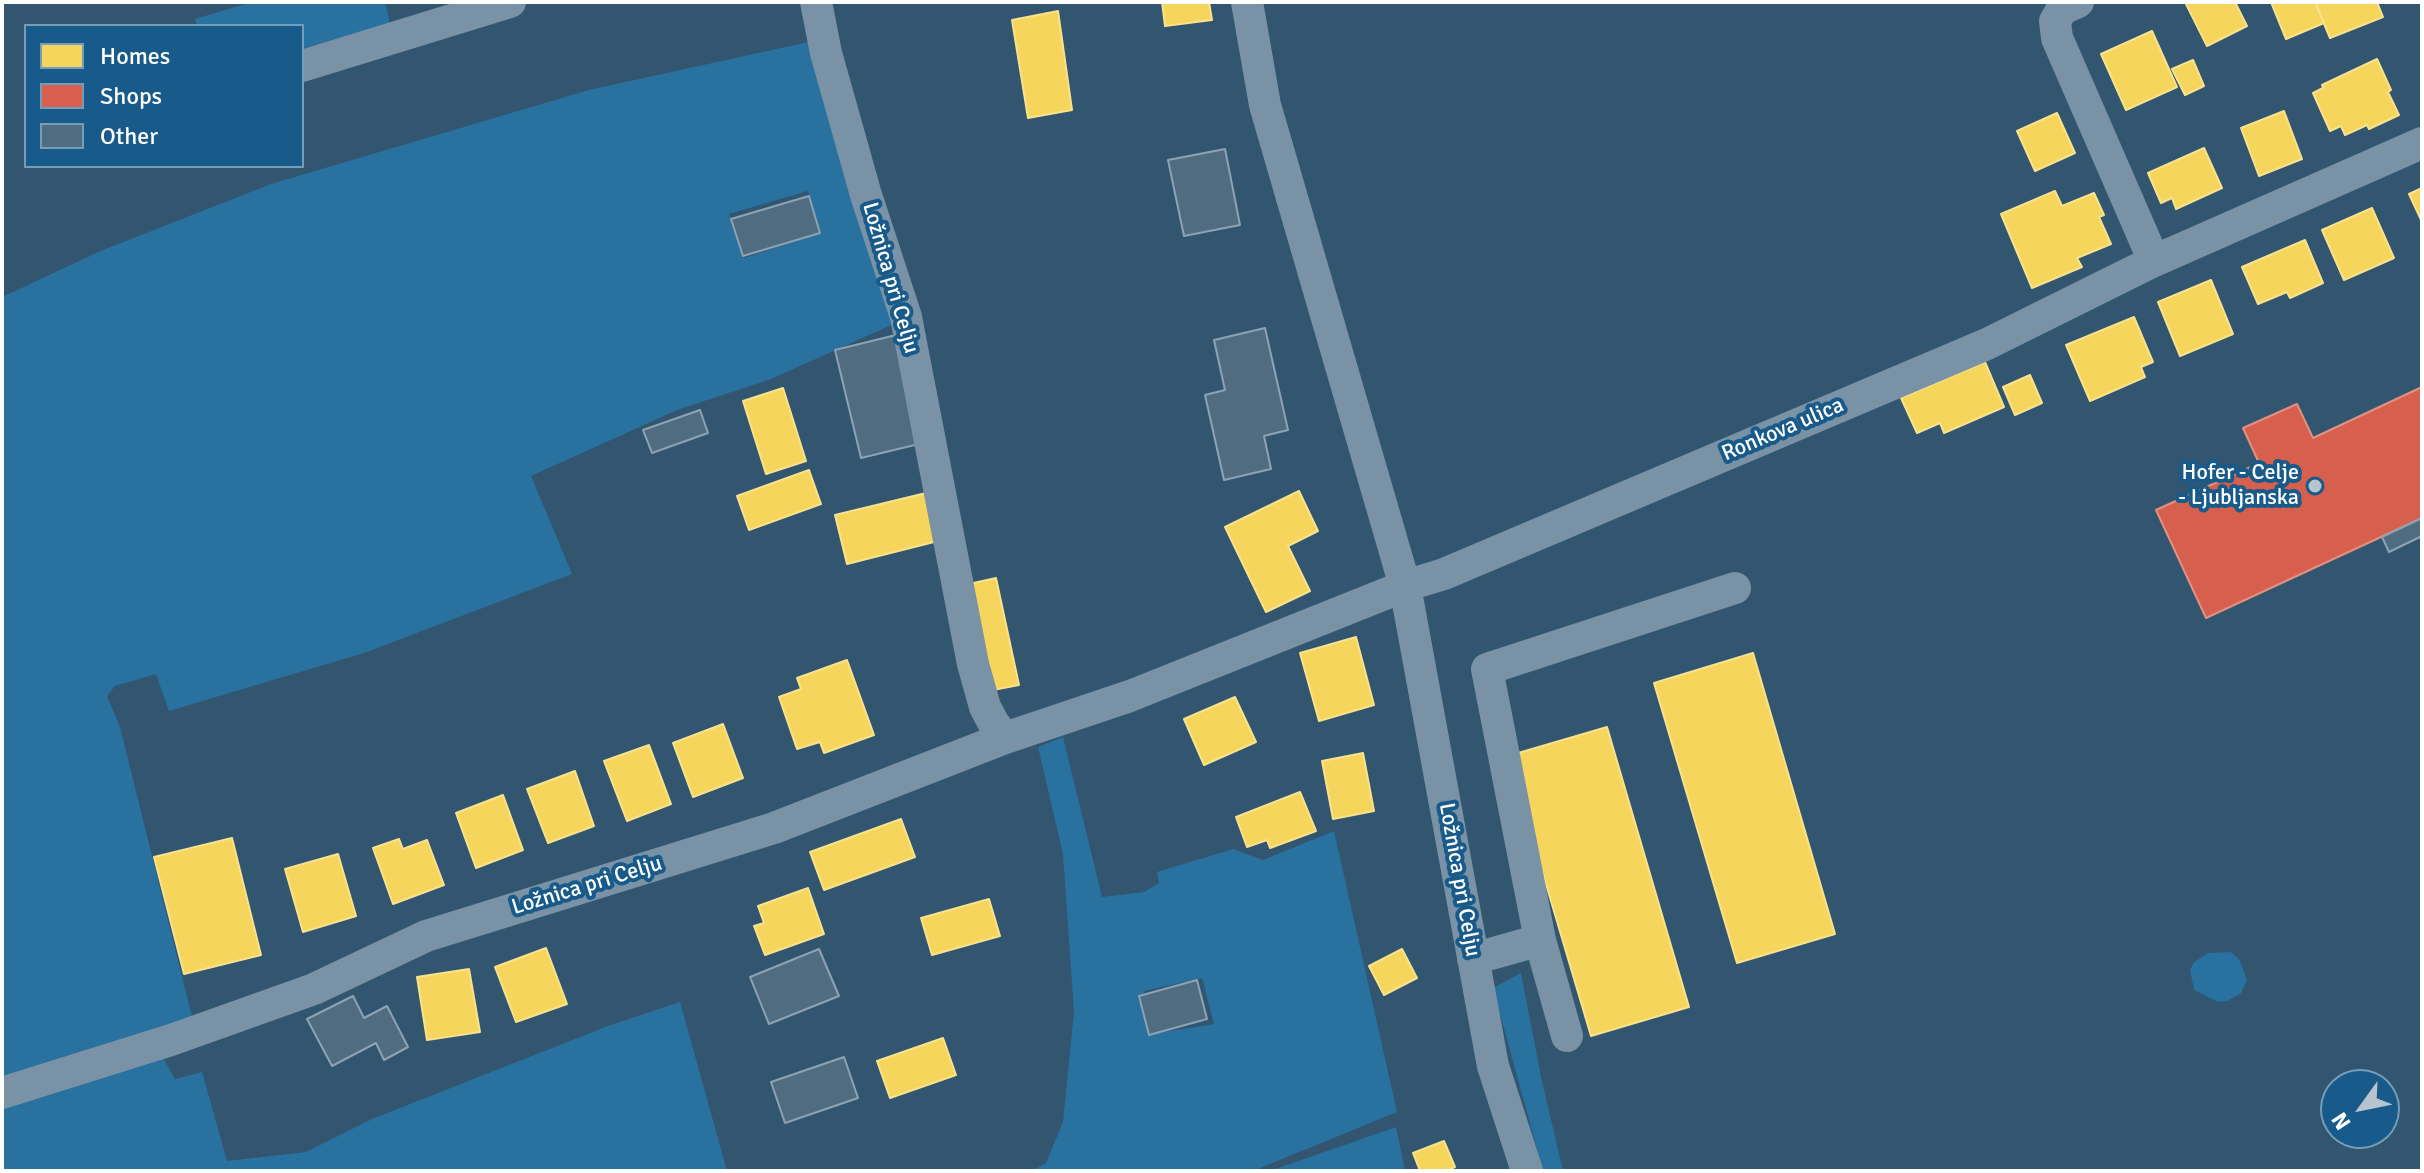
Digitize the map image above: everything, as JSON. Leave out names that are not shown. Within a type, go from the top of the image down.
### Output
[{"type":"street","points":[[304,65],[510,2]]},
{"type":"street","name":"Ložnica pri Celju","points":[[816,2],[826,53],[866,195],[906,317],[973,664],[985,707],[1005,738]]},
{"type":"street","name":"Ložnica pri Celju","points":[[1247,2],[1265,105],[1405,586],[1493,1066],[1527,1171]]},
{"type":"street","points":[[2078,2],[2062,9],[2055,21],[2057,38],[2154,261]]},
{"type":"street","name":"Ronkova ulica","points":[[1405,586],[1444,574],[1987,344],[2154,261],[2422,143]]},
{"type":"street","name":"Ložnica pri Celju","points":[[2,1093],[171,1040],[314,989],[426,936],[774,828],[1005,738],[1130,696],[1405,586]]},
{"type":"street","points":[[1567,1036],[1540,940],[1487,669],[1735,588]]},
{"type":"street","points":[[1473,959],[1540,940]]},
{"type":"shaded area","points":[[252,2],[385,2],[390,23],[304,48],[304,24],[196,24],[195,19]]},
{"type":"shaded area","points":[[813,41],[898,322],[771,379],[677,410],[531,476],[572,574],[364,653],[169,711],[156,674],[115,686],[107,696],[120,727],[193,1021],[2,1084],[2,297],[103,250],[271,184],[589,90]],"holes":[[[808,191],[821,233],[744,258],[729,214]]]},
{"type":"shaded area","points":[[1063,737],[1102,897],[1144,892],[1159,883],[1157,872],[1233,849],[1263,860],[1334,831],[1397,1112],[1253,1171],[1032,1171],[1046,1163],[1063,1122],[1074,1012],[1063,854],[1038,747]],"holes":[[[1202,978],[1214,1024],[1152,1034],[1144,991]]]},
{"type":"shaded area","points":[[2231,952],[2239,959],[2247,980],[2241,993],[2218,1002],[2194,990],[2190,970],[2194,962],[2208,953]]},
{"type":"shaded area","points":[[1521,973],[1563,1171],[1543,1171],[1493,988]]},
{"type":"shaded area","points":[[680,1002],[727,1171],[2,1171],[2,1100],[160,1052],[175,1079],[202,1072],[227,1161],[306,1152],[372,1119],[608,1026]]},
{"type":"shaded area","points":[[1396,1127],[1405,1171],[1270,1171]]},
{"type":"building: Homes","points":[[1162,2],[1209,2],[1212,20],[1165,26]]},
{"type":"building: Homes","points":[[2185,2],[2235,2],[2247,26],[2207,46]]},
{"type":"building: Homes","points":[[2271,2],[2315,2],[2324,23],[2286,39]]},
{"type":"building: Homes","points":[[2315,2],[2377,2],[2383,17],[2330,38]]},
{"type":"building: Homes","points":[[1058,11],[1072,110],[1028,118],[1012,20]]},
{"type":"building: Homes","points":[[2152,31],[2177,87],[2126,110],[2101,54]]},
{"type":"building: Homes","points":[[2377,59],[2399,115],[2369,129],[2367,125],[2345,135],[2341,126],[2330,131],[2313,93],[2323,88],[2322,85]]},
{"type":"building: Homes","points":[[2193,60],[2204,86],[2185,95],[2172,69]]},
{"type":"building: Homes","points":[[2284,111],[2302,159],[2259,176],[2241,128]]},
{"type":"building: Homes","points":[[2057,113],[2075,153],[2035,171],[2017,131]]},
{"type":"building: Homes","points":[[2204,148],[2222,188],[2176,209],[2172,198],[2161,203],[2148,173]]},
{"type":"building: Homes","points":[[2422,188],[2422,222],[2409,194]]},
{"type":"building: Homes","points":[[2055,191],[2062,206],[2094,193],[2104,215],[2099,217],[2111,244],[2077,258],[2082,267],[2032,288],[2001,214]]},
{"type":"building: Homes","points":[[2372,208],[2394,258],[2344,280],[2322,230]]},
{"type":"building: Homes","points":[[2305,240],[2323,283],[2290,298],[2287,292],[2258,304],[2242,267]]},
{"type":"building: Homes","points":[[2211,280],[2233,334],[2180,356],[2158,302]]},
{"type":"building: Homes","points":[[2134,317],[2153,362],[2141,367],[2145,377],[2090,401],[2066,345]]},
{"type":"building: Homes","points":[[1985,362],[2004,407],[1944,433],[1940,423],[1917,433],[1901,398]]},
{"type":"building: Homes","points":[[2030,375],[2042,403],[2015,415],[2003,387]]},
{"type":"building: Homes","points":[[783,388],[806,461],[766,474],[743,401]]},
{"type":"building: Homes","points":[[809,470],[821,504],[749,530],[737,496]]},
{"type":"building: Homes","points":[[1299,491],[1318,531],[1288,546],[1310,591],[1266,612],[1225,527]]},
{"type":"building: Homes","points":[[926,493],[938,541],[847,564],[835,515]]},
{"type":"building: Homes","points":[[996,578],[1019,685],[993,690],[960,586]]},
{"type":"building: Homes","points":[[1356,637],[1374,705],[1319,721],[1300,653]]},
{"type":"building: Homes","points":[[1753,653],[1835,934],[1737,963],[1654,683]]},
{"type":"building: Homes","points":[[847,660],[874,735],[824,753],[820,742],[797,749],[779,697],[801,689],[797,678]]},
{"type":"building: Homes","points":[[1235,697],[1256,742],[1204,765],[1184,719]]},
{"type":"building: Homes","points":[[723,724],[743,778],[693,797],[673,743]]},
{"type":"building: Homes","points":[[1607,727],[1689,1007],[1591,1036],[1508,756]]},
{"type":"building: Homes","points":[[649,745],[671,804],[627,821],[604,761]]},
{"type":"building: Homes","points":[[1363,753],[1374,811],[1333,819],[1322,761]]},
{"type":"building: Homes","points":[[575,771],[594,826],[548,843],[527,789]]},
{"type":"building: Homes","points":[[1300,792],[1316,831],[1270,848],[1267,840],[1247,847],[1236,817]]},
{"type":"building: Homes","points":[[503,795],[523,850],[476,868],[456,813]]},
{"type":"building: Homes","points":[[901,819],[915,857],[824,890],[810,852]]},
{"type":"building: Homes","points":[[232,838],[261,955],[184,974],[154,857]]},
{"type":"building: Homes","points":[[399,839],[403,849],[427,840],[444,885],[393,904],[373,848]]},
{"type":"building: Homes","points":[[338,854],[356,916],[303,932],[285,869]]},
{"type":"building: Homes","points":[[808,888],[824,934],[765,955],[754,926],[764,923],[758,906]]},
{"type":"building: Homes","points":[[989,899],[1000,936],[932,955],[921,918]]},
{"type":"building: Homes","points":[[546,948],[567,1004],[516,1022],[495,967]]},
{"type":"building: Homes","points":[[1402,949],[1417,978],[1384,995],[1369,966]]},
{"type":"building: Homes","points":[[469,969],[480,1032],[427,1040],[417,977]]},
{"type":"building: Homes","points":[[943,1038],[956,1075],[890,1098],[877,1061]]},
{"type":"building: Homes","points":[[1444,1141],[1455,1167],[1446,1171],[1420,1171],[1413,1153]]},
{"type":"building: Shops","name":"Hofer - Celje - Ljubljanska","points":[[2422,387],[2422,518],[2206,618],[2156,510],[2259,463],[2243,428],[2297,404],[2313,438]]},
{"type":"building: Other","points":[[1225,149],[1240,225],[1184,236],[1168,160]]},
{"type":"building: Other","points":[[809,196],[820,233],[743,256],[731,219]]},
{"type":"building: Other","points":[[1265,328],[1288,430],[1264,436],[1271,469],[1224,480],[1205,395],[1225,390],[1214,340]]},
{"type":"building: Other","points":[[896,335],[923,443],[861,458],[835,350]]},
{"type":"building: Other","points":[[700,410],[708,433],[652,453],[643,430]]},
{"type":"building: Other","points":[[2422,518],[2422,536],[2389,552],[2382,537]]},
{"type":"building: Other","points":[[819,949],[839,996],[769,1024],[750,977]]},
{"type":"building: Other","points":[[1197,980],[1207,1019],[1149,1035],[1139,996]]},
{"type":"building: Other","points":[[353,996],[364,1018],[387,1006],[408,1047],[384,1060],[376,1043],[332,1066],[307,1019]]},
{"type":"building: Other","points":[[844,1057],[858,1098],[785,1123],[771,1082]]},
{"type":"place","name":"Hofer - Celje - Ljubljanska","points":[[2315,486]]}]
